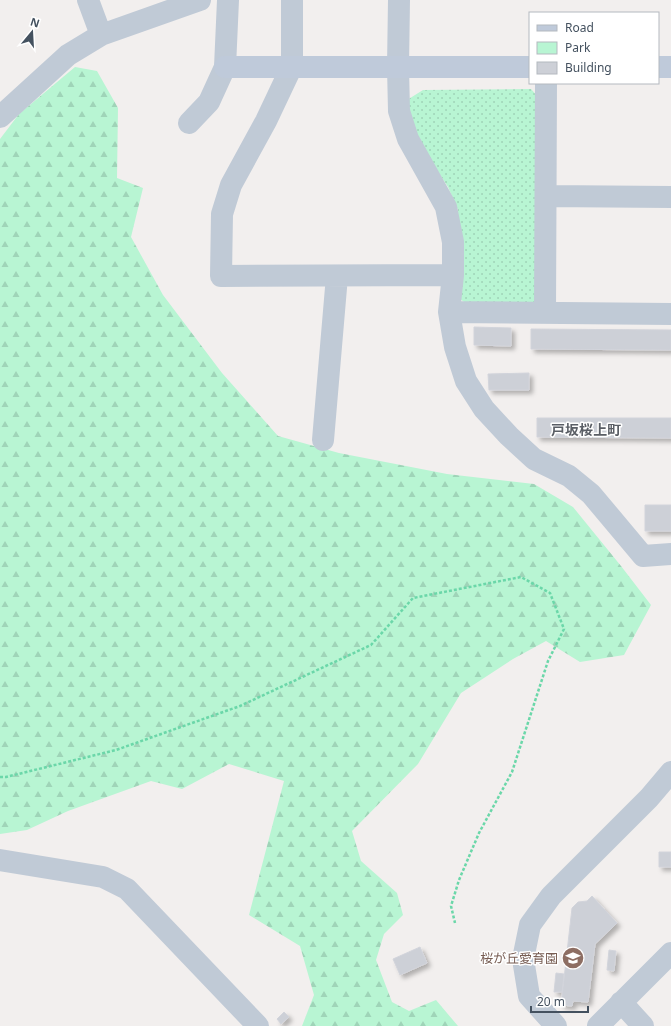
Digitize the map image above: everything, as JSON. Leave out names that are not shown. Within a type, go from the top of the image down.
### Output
[{"type":"street","points":[[88,0],[101,36]]},
{"type":"street","points":[[0,117],[68,56],[101,36],[200,0]]},
{"type":"street","points":[[189,123],[209,102],[225,67],[228,0]]},
{"type":"street","points":[[292,0],[292,66],[266,121],[231,185],[222,214],[221,276],[453,275]]},
{"type":"street","points":[[399,0],[399,111],[408,139],[446,207],[453,242],[453,275],[449,312],[455,347],[466,381],[484,409],[508,436],[534,459],[570,476],[591,494],[643,556],[671,554]]},
{"type":"street","points":[[225,67],[529,67]]},
{"type":"street","points":[[659,67],[671,67]]},
{"type":"street","points":[[545,313],[546,84]]},
{"type":"street","points":[[546,196],[671,197]]},
{"type":"street","points":[[323,440],[337,276]]},
{"type":"street","points":[[449,312],[671,314]]},
{"type":"street","points":[[556,1026],[529,996],[523,959],[530,925],[551,896],[649,798],[671,772]]},
{"type":"street","points":[[0,860],[103,877],[127,889],[258,1026]]},
{"type":"street","points":[[598,1026],[671,953]]},
{"type":"street","points":[[621,1002],[643,1026]]},
{"type":"path","points":[[0,777],[6,777],[116,750],[240,706],[371,645],[413,598],[521,577],[550,593],[564,629],[548,661],[512,772],[479,833],[459,880],[451,906],[455,923]]},
{"type":"green space","points":[[75,67],[97,71],[118,108],[117,178],[143,188],[131,237],[163,295],[222,373],[278,436],[339,453],[447,474],[534,484],[573,507],[651,605],[624,655],[580,662],[546,641],[513,659],[461,693],[418,764],[352,831],[361,861],[397,893],[403,915],[384,934],[376,960],[392,1002],[409,1011],[436,1000],[458,1026],[302,1026],[314,995],[300,946],[249,915],[284,781],[229,764],[182,789],[151,781],[68,811],[27,830],[0,834],[0,139],[19,114]]},
{"type":"green space","points":[[531,89],[539,98],[538,298],[530,307],[470,306],[460,299],[458,210],[448,187],[425,152],[410,119],[407,100],[423,90]]},
{"type":"building","points":[[474,327],[511,328],[511,346],[474,345]]},
{"type":"building","points":[[531,329],[671,330],[671,350],[531,349]]},
{"type":"building","points":[[529,373],[529,390],[489,390],[488,374]]},
{"type":"building","points":[[537,418],[671,418],[671,438],[537,437]]},
{"type":"building","points":[[645,505],[671,505],[671,531],[645,531]]},
{"type":"building","points":[[659,852],[671,852],[671,867],[659,867]]},
{"type":"building","points":[[592,896],[617,923],[595,944],[588,1002],[573,1001],[572,1006],[561,1005],[572,908],[578,902],[587,901]]},
{"type":"building","points":[[420,947],[427,963],[400,975],[393,959]]},
{"type":"building","points":[[609,950],[616,951],[614,971],[607,970]]},
{"type":"building","points":[[556,973],[564,974],[562,992],[554,992]]},
{"type":"building","points":[[284,1012],[289,1017],[281,1024],[277,1019]]},
{"type":"place","name":"桜が丘愛育園","points":[[573,958]]},
{"type":"district","name":"戸坂桜上町","points":[[586,429]]}]
